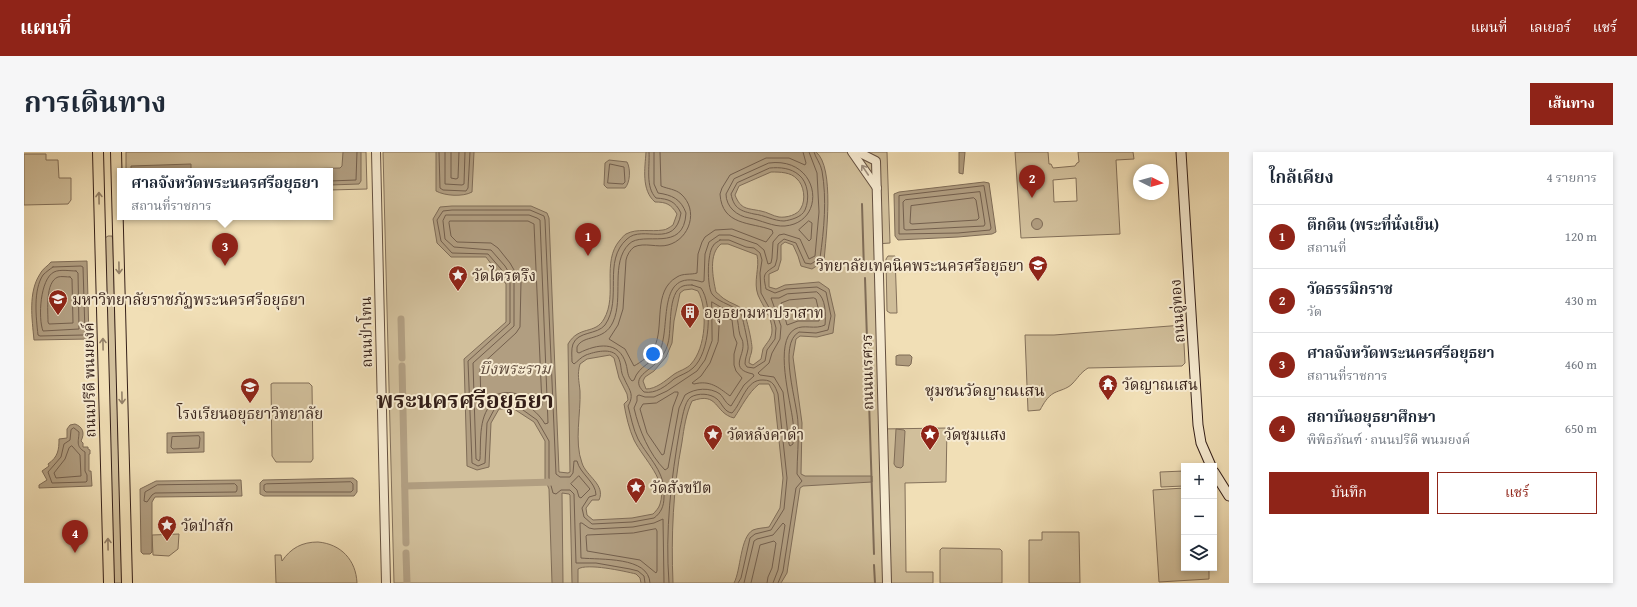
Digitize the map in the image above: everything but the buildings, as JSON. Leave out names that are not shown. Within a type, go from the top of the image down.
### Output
[{"type":"main road","points":[[98,152],[104,155],[110,155],[116,152],[117,194]]},
{"type":"main road","name":"ถนนปรีดี พนมยงค์","points":[[98,152],[109,583]]},
{"type":"main road","name":"ถนนอู่ทอง","points":[[1181,152],[1198,425],[1201,443],[1209,463]]},
{"type":"main road","points":[[118,220],[127,583]]},
{"type":"main road","points":[[100,237],[106,234],[118,236]]},
{"type":"main road","points":[[1217,477],[1229,496]]},
{"type":"street","name":"ถนนป่าโทน","points":[[376,152],[386,583]]},
{"type":"street","points":[[852,152],[877,189]]},
{"type":"street","name":"ถนนนเรศวร","points":[[858,152],[876,161],[886,583]]},
{"type":"shaded area","points":[[126,152],[366,152],[367,189],[333,190],[333,168],[126,168]]},
{"type":"shaded area","points":[[383,152],[887,152],[890,243],[876,244],[880,429],[947,428],[946,482],[905,483],[906,572],[933,572],[933,583],[394,583]]},
{"type":"shaded area","points":[[1015,152],[1048,152],[1049,164],[1051,164],[1053,168],[1075,166],[1079,162],[1078,152],[1133,152],[1134,159],[1116,160],[1120,234],[1021,238]],"holes":[[[1076,178],[1077,201],[1054,202],[1053,180]]]},
{"type":"shaded area","points":[[24,154],[46,154],[46,160],[58,160],[59,178],[71,178],[71,200],[68,204],[24,205]]},
{"type":"shaded area","points":[[112,236],[113,240],[122,583],[114,583],[113,581],[105,238]]},
{"type":"shaded area","points":[[888,256],[895,256],[897,313],[890,313],[887,311],[886,259]]},
{"type":"shaded area","points":[[1183,325],[1185,363],[1182,366],[1088,368],[1070,386],[1049,396],[1040,410],[1028,411],[1025,335],[1054,335]]},
{"type":"shaded area","points":[[309,383],[312,386],[313,459],[311,462],[276,462],[272,456],[271,384]]},
{"type":"shaded area","points":[[1181,471],[1181,486],[1161,487],[1160,472]]},
{"type":"shaded area","points":[[1181,488],[1181,571],[1209,571],[1209,579],[1159,582],[1153,490]]},
{"type":"shaded area","points":[[1042,532],[1079,532],[1080,583],[1029,583],[1029,540],[1042,540]]},
{"type":"shaded area","points":[[179,534],[178,549],[169,556],[153,555],[152,535]]},
{"type":"shaded area","points":[[318,542],[334,546],[346,555],[354,567],[357,583],[276,583],[275,555],[281,555],[282,561],[293,549],[307,543]]},
{"type":"shaded area","points":[[942,548],[1000,549],[1002,551],[1002,583],[940,583],[940,550]]},
{"type":"water","points":[[343,152],[361,152],[361,181],[359,184],[333,185],[333,168],[340,168],[342,166]]},
{"type":"water","points":[[436,152],[474,152],[472,192],[464,195],[454,195],[436,191]]},
{"type":"water","name":"บึงพระราม","points":[[646,152],[816,152],[822,160],[826,172],[828,203],[824,261],[812,269],[801,266],[793,245],[785,242],[781,245],[781,260],[778,270],[769,274],[769,287],[776,289],[785,285],[819,282],[829,289],[835,315],[833,333],[817,337],[800,336],[796,339],[793,357],[802,423],[801,474],[805,476],[872,476],[872,482],[803,486],[800,488],[787,573],[781,583],[734,583],[743,546],[749,534],[755,529],[769,527],[780,508],[783,478],[774,394],[769,384],[759,384],[748,396],[734,418],[723,412],[712,401],[701,399],[692,401],[684,426],[675,495],[672,548],[673,583],[641,583],[640,578],[636,574],[606,568],[583,567],[578,569],[578,583],[572,583],[570,495],[562,493],[563,583],[552,583],[549,489],[545,479],[545,441],[534,422],[514,409],[499,409],[491,423],[489,467],[477,470],[467,466],[464,359],[506,322],[506,284],[486,257],[451,257],[437,243],[433,219],[440,207],[452,206],[531,206],[547,213],[549,218],[559,472],[568,473],[570,472],[568,344],[577,334],[596,327],[604,319],[610,300],[611,258],[614,249],[620,240],[630,232],[667,229],[673,225],[677,214],[668,204],[655,202],[648,191],[645,178]],"holes":[[[771,172],[782,172],[789,174],[795,177],[803,189],[803,205],[792,216],[785,217],[748,209],[742,206],[735,195],[739,186]],[[721,244],[728,244],[757,255],[758,264],[756,285],[758,295],[769,316],[772,325],[772,333],[763,349],[761,359],[753,365],[749,363],[752,345],[744,312],[742,309],[716,292],[712,266],[714,254]],[[692,289],[698,291],[701,299],[704,328],[700,348],[696,357],[689,366],[657,386],[646,389],[643,381],[645,377],[654,371],[666,357],[672,343],[674,321],[680,293],[684,290]],[[610,355],[614,358],[619,378],[627,394],[628,400],[624,404],[634,440],[654,470],[661,487],[662,495],[660,504],[653,514],[632,518],[593,520],[587,515],[586,508],[592,500],[599,500],[600,495],[598,485],[584,468],[578,446],[580,400],[578,378],[580,364],[587,359]]]},
{"type":"water","points":[[959,152],[965,152],[963,174],[959,173]]},
{"type":"water","points":[[609,160],[627,162],[629,176],[627,186],[625,188],[607,188],[604,185],[605,163]]},
{"type":"water","points":[[191,164],[191,168],[131,168],[131,166]]},
{"type":"water","points":[[984,182],[989,183],[996,232],[992,234],[958,237],[898,240],[895,236],[894,194],[899,192]]},
{"type":"water","points":[[1037,218],[1041,220],[1043,224],[1041,228],[1037,230],[1033,228],[1031,224],[1033,220]]},
{"type":"water","points":[[87,261],[89,339],[34,340],[32,297],[36,281],[41,272],[51,262]]},
{"type":"water","points":[[910,355],[912,357],[911,364],[909,366],[896,365],[896,356]]},
{"type":"water","points":[[75,424],[80,427],[82,431],[83,435],[81,441],[83,443],[83,447],[88,447],[90,450],[89,471],[91,471],[92,486],[39,488],[39,485],[47,480],[42,471],[49,466],[48,464],[56,456],[59,439],[67,438],[67,429],[70,425]]},
{"type":"water","points":[[896,429],[905,431],[903,466],[901,468],[896,467],[894,464]]},
{"type":"water","points":[[204,432],[204,452],[167,453],[167,433]]},
{"type":"water","points":[[353,478],[357,481],[357,492],[354,496],[264,496],[260,494],[260,483],[263,480]]},
{"type":"water","points":[[241,480],[242,496],[155,497],[152,502],[152,552],[150,554],[143,554],[141,552],[140,489],[156,481]]},
{"type":"waterway","points":[[862,204],[864,270]]},
{"type":"waterway","points":[[865,278],[874,554]]},
{"type":"waterway","points":[[401,319],[402,358]]},
{"type":"waterway","points":[[402,366],[406,543]]},
{"type":"waterway","points":[[405,486],[555,482]]},
{"type":"waterway","points":[[406,553],[407,583]]},
{"type":"waterway","points":[[874,565],[875,583]]},
{"type":"place","name":"วัดธรรมิกราช","points":[[1032,198]]},
{"type":"place","name":"ตึกดิน (พระที่นั่งเย็น)","points":[[588,256]]},
{"type":"place","name":"ศาลจังหวัดพระนครศรีอยุธยา","points":[[225,266]]},
{"type":"place","name":"วิทยาลัยเทคนิคพระนครศรีอยุธยา","points":[[1038,282]]},
{"type":"place","name":"วัดไตรตรึง","points":[[458,292]]},
{"type":"place","name":"มหาวิทยาลัยราชภัฏพระนครศรีอยุธยา","points":[[58,316]]},
{"type":"place","name":"อยุธยามหาปราสาท","points":[[690,329]]},
{"type":"place","name":"วัดญาณเสน","points":[[1108,401]]},
{"type":"place","name":"โรงเรียนอยุธยาวิทยาลัย","points":[[250,404]]},
{"type":"place","name":"วัดหลังคาดำ","points":[[713,451]]},
{"type":"place","name":"วัดชุมแสง","points":[[930,451]]},
{"type":"place","name":"วัดสังขปัต","points":[[636,504]]},
{"type":"place","name":"วัดป่าสัก","points":[[167,542]]},
{"type":"place","name":"สถาบันอยุธยาศึกษา","points":[[75,553]]},
{"type":"district","name":"ชุมชนวัดญาณเสน","points":[[985,390]]},
{"type":"district","name":"พระนครศรีอยุธยา","points":[[465,399]]}]
